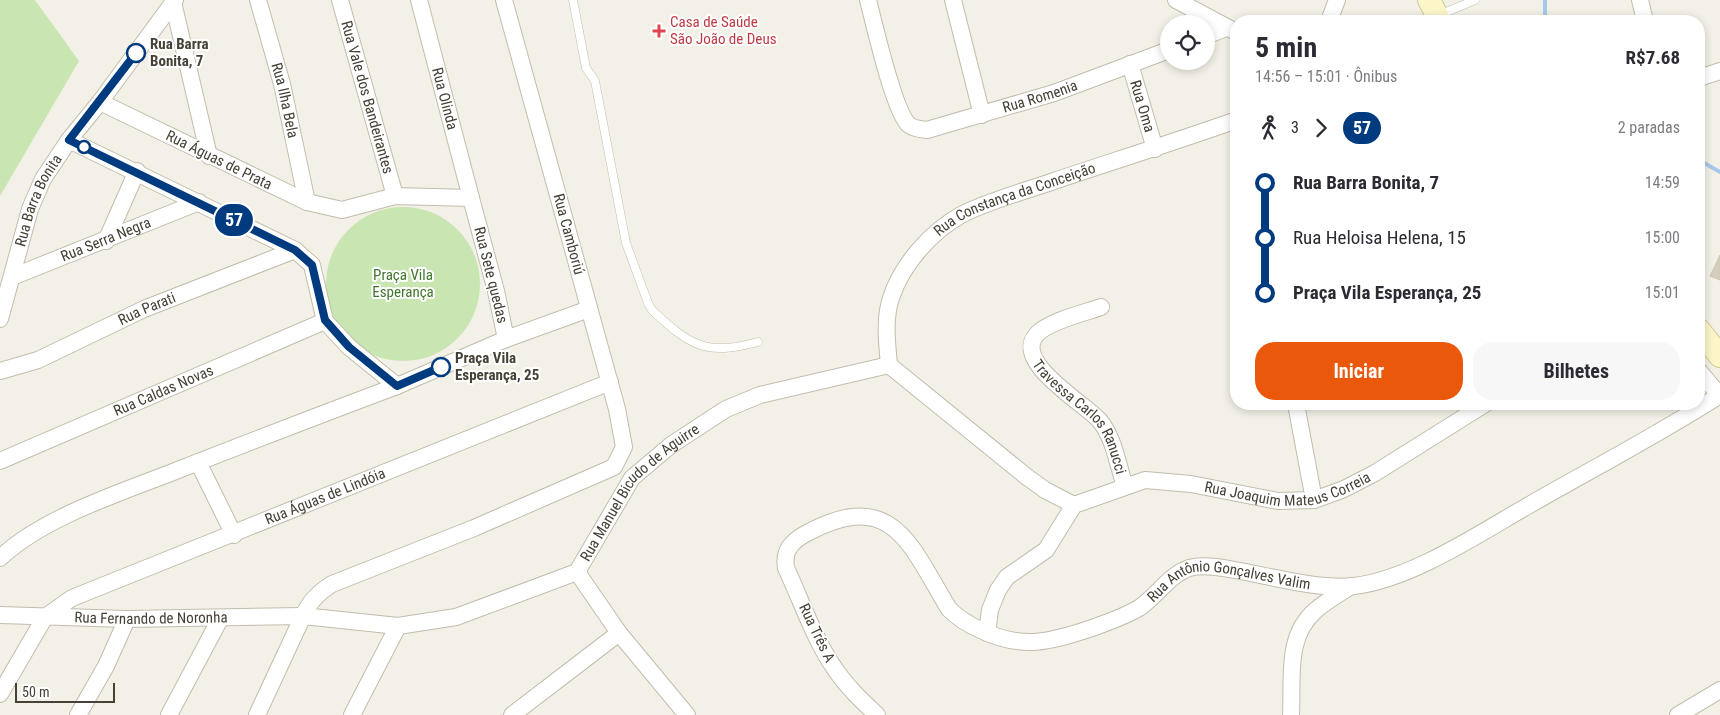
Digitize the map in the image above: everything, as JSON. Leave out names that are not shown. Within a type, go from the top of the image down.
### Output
[{"type":"main road","points":[[1705,337],[1720,356]]},
{"type":"street","name":"Rua Ilha Bela","points":[[258,0],[282,84],[307,202]]},
{"type":"street","name":"Rua Vale dos Bandeirantes","points":[[340,0],[395,196]]},
{"type":"street","name":"Rua Olinda","points":[[419,0],[471,198]]},
{"type":"street","name":"Rua Camboriú","points":[[303,616],[311,600],[332,584],[474,528],[614,467],[624,447],[617,408],[504,0]]},
{"type":"street","name":"Rua Romenia","points":[[868,0],[897,102],[909,125],[917,129],[927,130],[1054,93],[1160,53]]},
{"type":"street","points":[[953,0],[982,115]]},
{"type":"street","points":[[1176,0],[1230,29]]},
{"type":"street","points":[[1331,15],[1337,0]]},
{"type":"street","points":[[1640,0],[1644,15]]},
{"type":"street","points":[[174,1],[209,156]]},
{"type":"street","name":"Rua Barra Bonita","points":[[0,319],[30,209],[43,180],[69,140],[100,102],[174,1]]},
{"type":"street","points":[[1215,34],[1230,30]]},
{"type":"street","name":"Rua Oma","points":[[1130,64],[1155,149]]},
{"type":"street","points":[[1705,76],[1720,71]]},
{"type":"street","name":"Rua Águas de Prata","points":[[100,102],[307,202],[342,210],[395,196]]},
{"type":"street","name":"Rua Constança da Conceição","points":[[889,366],[886,318],[891,298],[900,277],[917,253],[937,232],[962,215],[979,208],[1230,123]]},
{"type":"street","points":[[69,140],[295,250],[312,265],[325,320],[349,347],[397,386]]},
{"type":"street","points":[[106,241],[137,172]]},
{"type":"street","points":[[395,196],[471,198]]},
{"type":"street","name":"Rua Sete quedas","points":[[397,386],[506,340],[496,291],[471,198]]},
{"type":"street","name":"Rua Serra Negra","points":[[12,277],[106,241],[199,202]]},
{"type":"street","name":"Rua Parati","points":[[0,371],[38,360],[144,309],[295,250]]},
{"type":"street","name":"Travessa Carlos Ranucci","points":[[1101,307],[1048,327],[1037,334],[1031,349],[1033,356],[1049,378],[1101,423],[1125,486]]},
{"type":"street","points":[[506,340],[589,309]]},
{"type":"street","name":"Rua Caldas Novas","points":[[0,461],[325,320]]},
{"type":"street","points":[[889,366],[1027,477],[1045,490],[1074,505],[1046,550],[1007,577],[998,590],[990,610],[987,633]]},
{"type":"street","name":"Rua Manuel Bicudo de Aguirre","points":[[303,616],[398,626],[456,617],[577,572],[632,478],[679,440],[726,409],[760,395],[889,366]]},
{"type":"street","points":[[1705,378],[1720,395]]},
{"type":"street","name":"Rua Águas de Lindóia","points":[[45,617],[72,598],[109,582],[234,535],[610,382]]},
{"type":"street","points":[[0,558],[17,542],[39,528],[256,438],[397,386]]},
{"type":"street","name":"Rua Antônio Gonçalves Valim","points":[[1705,404],[1720,395]]},
{"type":"street","points":[[1297,410],[1314,500]]},
{"type":"street","name":"Rua Joaquim Mateus Correia","points":[[1074,505],[1145,480],[1164,481],[1278,501],[1314,500],[1344,489],[1375,473],[1475,410]]},
{"type":"street","name":"Rua Antônio Gonçalves Valim","points":[[786,568],[786,552],[795,540],[830,521],[856,515],[872,516],[884,520],[910,544],[949,609],[957,617],[987,633],[1018,643],[1033,644],[1073,634],[1123,617],[1140,607],[1173,578],[1188,569],[1201,566],[1325,585],[1351,586],[1374,583],[1396,575],[1460,544],[1696,410]]},
{"type":"street","points":[[198,462],[234,535]]},
{"type":"street","name":"Rua Três A","points":[[786,568],[822,648],[835,670],[853,692],[877,715]]},
{"type":"street","points":[[577,572],[619,633],[687,715]]},
{"type":"street","points":[[1292,715],[1293,648],[1296,636],[1303,623],[1316,610],[1351,586]]},
{"type":"street","name":"Rua Fernando de Noronha","points":[[0,615],[127,620],[303,616]]},
{"type":"street","points":[[257,715],[303,616]]},
{"type":"street","points":[[0,694],[45,617]]},
{"type":"street","points":[[169,715],[220,619]]},
{"type":"street","points":[[78,715],[106,666],[127,620]]},
{"type":"street","points":[[352,715],[398,626]]},
{"type":"street","points":[[512,715],[619,633]]},
{"type":"street","points":[[1678,715],[1720,690]]},
{"type":"lane","points":[[573,0],[586,68],[595,81],[626,243],[648,303],[652,310],[686,340],[701,346],[732,349],[758,342]]},
{"type":"lane","points":[[1435,12],[1475,0]]},
{"type":"green space","points":[[0,0],[35,0],[79,61],[0,196]]},
{"type":"green space","name":"Praça Vila Esperança","points":[[403,207],[432,213],[446,220],[457,230],[467,241],[474,255],[480,284],[474,313],[467,327],[457,338],[446,348],[432,355],[403,361],[374,355],[360,348],[349,338],[339,327],[332,313],[326,284],[332,255],[339,241],[349,230],[360,220],[374,213]]},
{"type":"building","points":[[1720,255],[1720,280],[1710,276]]},
{"type":"waterway","points":[[1545,0],[1545,15]]},
{"type":"waterway","points":[[1705,163],[1720,172]]},
{"type":"bus line","name":"57","points":[[136,53],[69,140],[295,250],[306,258],[312,265],[325,320],[349,347],[397,386],[441,367]]},
{"type":"place","name":"Casa de Saúde São João de Deus","points":[[659,31]]},
{"type":"place","name":"Rua Barra Bonita, 7","points":[[136,53]]},
{"type":"place","name":"Praça Vila Esperança, 25","points":[[441,367]]}]
